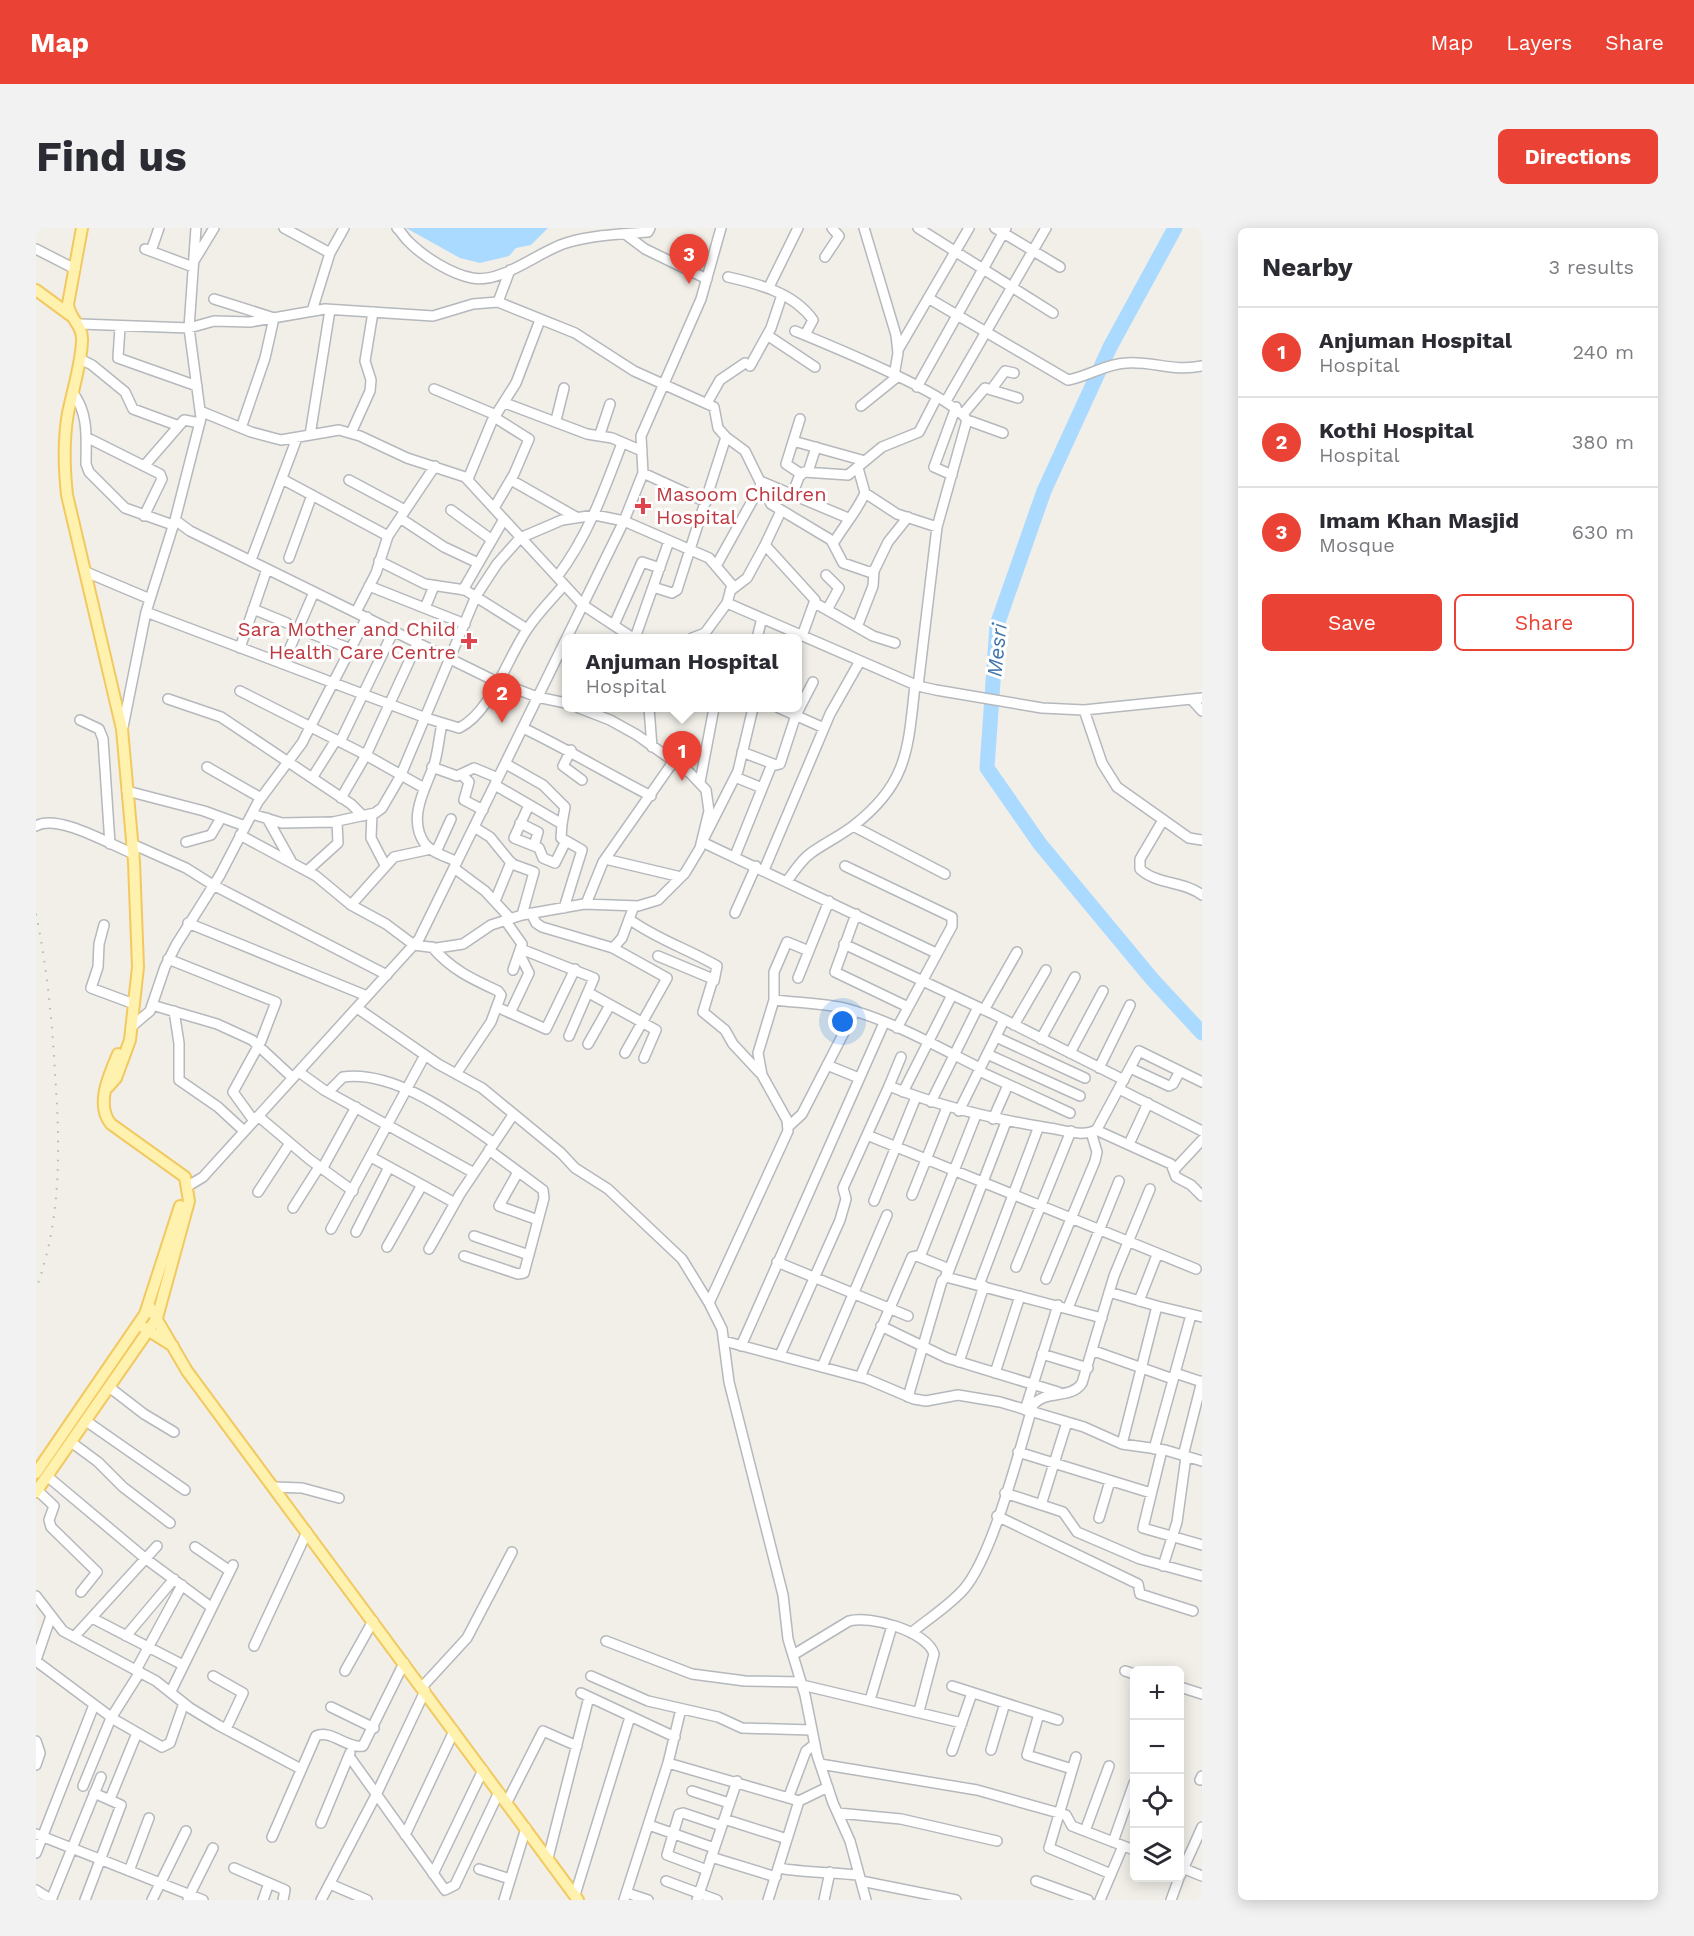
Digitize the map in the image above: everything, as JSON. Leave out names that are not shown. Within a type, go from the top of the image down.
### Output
[{"type":"main road","points":[[70,315],[69,304],[82,228]]},
{"type":"main road","points":[[36,290],[80,324],[82,332],[80,359],[65,436],[63,464],[67,495],[122,729],[133,849],[138,967],[130,1030],[113,1066],[103,1101],[105,1117],[111,1124],[185,1177],[189,1202],[157,1318],[144,1328],[41,1475],[37,1491]]},
{"type":"main road","points":[[41,1475],[71,1442],[86,1421],[144,1328],[187,1189]]},
{"type":"main road","points":[[149,1306],[187,1371],[576,1897]]},
{"type":"main road","points":[[144,1328],[173,1346]]},
{"type":"street","points":[[159,228],[148,250],[193,265]]},
{"type":"street","points":[[122,729],[146,612],[174,522],[200,423],[189,328],[196,228]]},
{"type":"street","points":[[193,265],[214,228]]},
{"type":"street","points":[[284,228],[330,253]]},
{"type":"street","points":[[312,311],[330,253],[344,228]]},
{"type":"street","points":[[397,228],[421,252],[453,272],[474,279],[510,270],[562,244],[590,236],[621,232],[648,232],[650,228]]},
{"type":"street","points":[[568,634],[624,521],[643,473],[641,435],[701,299],[721,228]]},
{"type":"street","points":[[769,287],[798,228]]},
{"type":"street","points":[[825,257],[839,236],[832,228]]},
{"type":"street","points":[[861,406],[896,377],[898,350],[886,298],[864,228]]},
{"type":"street","points":[[918,228],[1053,313]]},
{"type":"street","points":[[898,350],[969,228]]},
{"type":"street","points":[[800,418],[786,464],[805,473],[846,475],[882,447],[919,432],[985,332],[1046,228]]},
{"type":"street","points":[[916,387],[1002,230],[1060,267]]},
{"type":"street","points":[[621,232],[645,249],[707,279]]},
{"type":"street","points":[[36,249],[75,269]]},
{"type":"street","points":[[498,302],[510,270]]},
{"type":"street","points":[[728,277],[769,287],[812,317],[813,322],[805,335]]},
{"type":"street","points":[[707,403],[720,380],[747,365],[767,335],[782,295]]},
{"type":"street","points":[[214,298],[274,318]]},
{"type":"street","points":[[928,298],[1068,380],[1087,377],[1105,366],[1128,363],[1182,370],[1202,366]]},
{"type":"street","points":[[80,324],[189,328],[214,321],[240,322],[330,310],[433,316],[473,304],[498,302],[575,333],[615,360],[663,386],[714,407],[718,429],[726,438],[745,451],[771,504],[833,544],[843,563],[869,572],[874,571]]},
{"type":"street","points":[[310,435],[330,310]]},
{"type":"street","points":[[351,433],[370,391],[371,380],[365,361],[373,312]]},
{"type":"street","points":[[241,428],[265,358],[274,318]]},
{"type":"street","points":[[468,479],[495,416],[516,383],[540,320]]},
{"type":"street","points":[[120,327],[118,358],[197,386]]},
{"type":"street","points":[[795,331],[941,399],[956,407],[965,417],[1003,433]]},
{"type":"street","points":[[767,335],[815,367]]},
{"type":"street","points":[[80,359],[92,365],[125,392],[131,408],[179,426]]},
{"type":"street","points":[[991,390],[1003,372],[1014,374]]},
{"type":"street","points":[[556,420],[564,388]]},
{"type":"street","points":[[434,389],[495,416],[528,436],[511,480],[494,508]]},
{"type":"street","points":[[788,881],[811,853],[853,826],[873,809],[891,788],[903,767],[908,750],[937,527],[952,476],[965,417],[983,389],[1018,398]]},
{"type":"street","points":[[73,393],[80,403],[86,437],[86,464],[89,472],[125,508],[144,516],[174,522],[498,682],[537,697],[562,702]]},
{"type":"street","points":[[505,402],[587,434],[600,434],[642,451]]},
{"type":"street","points":[[600,434],[610,404]]},
{"type":"street","points":[[952,476],[937,471],[934,467],[956,407]]},
{"type":"street","points":[[200,411],[267,437],[297,438],[332,430],[351,433],[407,458],[468,479],[583,605],[627,634]]},
{"type":"street","points":[[145,465],[186,419],[200,423]]},
{"type":"street","points":[[86,437],[145,465],[162,477],[144,516]]},
{"type":"street","points":[[251,560],[297,438]]},
{"type":"street","points":[[653,587],[676,592],[726,438]]},
{"type":"street","points":[[793,441],[862,464]]},
{"type":"street","points":[[557,578],[576,552],[595,515],[622,442]]},
{"type":"street","points":[[792,495],[816,447]]},
{"type":"street","points":[[833,544],[848,518],[855,514],[865,493],[862,464]]},
{"type":"street","points":[[356,612],[369,586],[388,536],[435,466]]},
{"type":"street","points":[[643,473],[706,502]]},
{"type":"street","points":[[282,479],[388,536]]},
{"type":"street","points":[[349,480],[403,514],[444,547],[478,563]]},
{"type":"street","points":[[511,480],[576,517]]},
{"type":"street","points":[[760,483],[848,518]]},
{"type":"street","points":[[716,566],[760,483]]},
{"type":"street","points":[[865,493],[908,517],[937,527]]},
{"type":"street","points":[[289,558],[312,495]]},
{"type":"street","points":[[451,510],[492,540]]},
{"type":"street","points":[[730,591],[747,578],[781,511]]},
{"type":"street","points":[[252,814],[282,823],[337,822],[367,815],[382,808],[401,774],[426,718],[476,596],[491,572],[520,538],[552,523],[595,515],[624,521],[709,558],[732,585],[727,603],[702,634]]},
{"type":"street","points":[[857,627],[873,586],[874,571],[888,542],[908,517]]},
{"type":"street","points":[[463,590],[504,519]]},
{"type":"street","points":[[636,634],[669,541]]},
{"type":"street","points":[[765,545],[815,603],[857,627],[895,643]]},
{"type":"street","points":[[379,561],[416,580],[434,586],[463,590],[527,629]]},
{"type":"street","points":[[614,625],[642,562],[660,568]]},
{"type":"street","points":[[240,648],[267,569]]},
{"type":"street","points":[[86,572],[150,599]]},
{"type":"street","points":[[826,575],[839,588],[827,610]]},
{"type":"street","points":[[146,612],[442,724],[459,728],[465,725],[498,682],[527,629],[564,585]]},
{"type":"street","points":[[369,586],[465,624]]},
{"type":"street","points":[[425,608],[434,586]]},
{"type":"street","points":[[283,664],[314,592]]},
{"type":"street","points":[[727,603],[798,634]]},
{"type":"street","points":[[815,603],[802,636],[916,686],[1042,708],[1084,710],[1197,699],[1202,711]]},
{"type":"street","points":[[253,609],[287,623]]},
{"type":"street","points":[[130,1030],[146,1017],[168,959],[188,922],[213,885],[261,798],[288,762],[367,617]]},
{"type":"street","points":[[758,634],[762,618]]},
{"type":"street","points":[[312,778],[338,741],[364,694],[394,630]]},
{"type":"street","points":[[310,633],[351,649]]},
{"type":"street","points":[[341,798],[366,755],[418,642]]},
{"type":"street","points":[[187,1189],[203,1177],[414,945],[456,865],[562,647]]},
{"type":"street","points":[[735,913],[760,868],[824,728],[860,661]]},
{"type":"street","points":[[802,703],[813,682]]},
{"type":"street","points":[[240,691],[366,755],[424,788]]},
{"type":"street","points":[[168,699],[221,717],[367,815],[371,838],[385,865]]},
{"type":"street","points":[[1084,710],[1109,777],[1117,787],[1189,838],[1200,842]]},
{"type":"street","points":[[595,712],[652,747],[700,782],[706,790],[709,812],[702,842]]},
{"type":"street","points":[[649,712],[652,747]]},
{"type":"street","points":[[700,782],[713,712]]},
{"type":"street","points":[[127,791],[221,818],[307,871],[351,905],[386,924],[414,945],[432,947],[463,944],[491,925],[527,914],[586,904],[634,906],[658,900],[681,877],[702,842],[735,777],[752,712]]},
{"type":"street","points":[[789,712],[824,728]]},
{"type":"street","points":[[742,752],[772,764],[780,764],[798,712]]},
{"type":"street","points":[[80,720],[99,729],[103,739],[110,844]]},
{"type":"street","points":[[442,724],[417,815],[420,834],[434,850],[456,865],[495,901],[522,942],[513,970]]},
{"type":"street","points":[[523,728],[571,750],[603,771],[651,796]]},
{"type":"street","points":[[571,750],[563,766],[582,780]]},
{"type":"street","points":[[586,904],[605,859],[673,762]]},
{"type":"street","points":[[506,764],[543,784],[566,807],[561,838],[581,849],[582,853],[564,908]]},
{"type":"street","points":[[735,856],[772,764]]},
{"type":"street","points":[[207,767],[261,798]]},
{"type":"street","points":[[432,767],[455,775],[474,768],[562,824]]},
{"type":"street","points":[[461,774],[469,782],[464,800],[483,810]]},
{"type":"street","points":[[735,777],[762,788]]},
{"type":"street","points":[[529,805],[514,837],[534,846],[542,851],[543,858],[556,863],[566,842]]},
{"type":"street","points":[[186,842],[210,835],[221,818]]},
{"type":"street","points":[[267,818],[292,863]]},
{"type":"street","points":[[434,850],[451,819]]},
{"type":"street","points":[[1163,820],[1140,859],[1140,869],[1155,878],[1190,888],[1202,895]]},
{"type":"street","points":[[36,826],[43,822],[60,822],[110,844],[133,849],[186,868],[213,885],[387,975]]},
{"type":"street","points":[[307,871],[338,843],[337,822]]},
{"type":"street","points":[[520,823],[538,832],[534,846]]},
{"type":"street","points":[[853,826],[945,874]]},
{"type":"street","points":[[474,828],[490,837],[511,862],[534,872],[527,914]]},
{"type":"street","points":[[702,842],[936,953]]},
{"type":"street","points":[[351,905],[385,865],[404,853],[434,850]]},
{"type":"street","points":[[605,859],[681,877]]},
{"type":"street","points":[[495,901],[511,862]]},
{"type":"street","points":[[845,866],[949,914],[952,926],[897,1028]]},
{"type":"street","points":[[798,978],[829,901]]},
{"type":"street","points":[[614,948],[619,945],[634,906]]},
{"type":"street","points":[[527,914],[542,927],[614,948],[667,980],[626,1053]]},
{"type":"street","points":[[855,914],[834,969],[836,974],[908,1007]]},
{"type":"street","points":[[629,919],[717,966],[703,1010],[725,1030],[733,1044],[762,1075],[788,1127]]},
{"type":"street","points":[[188,922],[367,996]]},
{"type":"street","points":[[104,925],[99,944],[98,967],[92,988],[95,992],[134,1004]]},
{"type":"street","points":[[653,970],[665,939]]},
{"type":"street","points":[[762,1075],[759,1046],[774,1000],[774,972],[787,942],[809,951]]},
{"type":"street","points":[[844,944],[1071,1053],[1099,1068],[1148,1104],[1202,1131]]},
{"type":"street","points":[[432,947],[448,965],[462,975],[498,991],[501,996],[491,1022],[456,1074]]},
{"type":"street","points":[[520,951],[575,969],[594,978],[569,1036]]},
{"type":"street","points":[[510,1013],[529,973],[520,951]]},
{"type":"street","points":[[931,1102],[954,1055],[1017,952]]},
{"type":"street","points":[[658,956],[714,981]]},
{"type":"street","points":[[168,959],[276,1002],[259,1045],[233,1092],[256,1118],[353,1191]]},
{"type":"street","points":[[497,1007],[546,1029],[575,969]]},
{"type":"street","points":[[1014,1025],[1046,970]]},
{"type":"street","points":[[1041,1039],[1075,977]]},
{"type":"street","points":[[1071,1053],[1103,991]]},
{"type":"street","points":[[589,993],[657,1032],[644,1058]]},
{"type":"street","points":[[903,1092],[926,1042],[952,995]]},
{"type":"street","points":[[774,1000],[855,1011],[954,1055],[1070,1113]]},
{"type":"street","points":[[152,1005],[227,1028],[259,1045],[296,1075],[474,1173]]},
{"type":"street","points":[[588,1044],[610,1005]]},
{"type":"street","points":[[1099,1068],[1130,1005]]},
{"type":"street","points":[[357,1008],[425,1055],[482,1088],[561,1153],[575,1168],[609,1189],[682,1259],[709,1303],[722,1329],[729,1382],[783,1595],[788,1639],[802,1684],[811,1730],[828,1787],[850,1841],[866,1900]]},
{"type":"street","points":[[174,1011],[179,1043],[179,1080],[218,1107],[244,1131]]},
{"type":"street","points":[[709,1303],[788,1127],[802,1114],[855,1011]]},
{"type":"street","points":[[959,1111],[1004,1020]]},
{"type":"street","points":[[741,1346],[884,1023]]},
{"type":"street","points":[[996,1037],[1085,1078]]},
{"type":"street","points":[[1046,1279],[1096,1156],[1094,1131],[1141,1051],[1202,1082]]},
{"type":"street","points":[[987,1054],[1080,1096]]},
{"type":"street","points":[[331,1229],[425,1055]]},
{"type":"street","points":[[780,1355],[816,1278],[846,1204],[843,1188],[901,1057]]},
{"type":"street","points":[[827,1065],[859,1078]]},
{"type":"street","points":[[1130,1068],[1169,1086],[1173,1084],[1180,1071]]},
{"type":"street","points":[[328,1092],[347,1076],[376,1077],[406,1090],[464,1122],[544,1193],[525,1270],[521,1274],[464,1256]]},
{"type":"street","points":[[993,1119],[1008,1084]]},
{"type":"street","points":[[889,1086],[959,1111],[1006,1122],[1071,1131],[1094,1131],[1129,1144],[1171,1164],[1176,1177],[1191,1185],[1202,1196]]},
{"type":"street","points":[[874,1201],[916,1096]]},
{"type":"street","points":[[1129,1144],[1148,1104]]},
{"type":"street","points":[[293,1208],[321,1168],[356,1107]]},
{"type":"street","points":[[912,1195],[947,1107]]},
{"type":"street","points":[[429,1249],[455,1203],[513,1115]]},
{"type":"street","points":[[920,1257],[976,1115]]},
{"type":"street","points":[[908,1397],[942,1281],[947,1275],[1006,1122]]},
{"type":"street","points":[[959,1362],[981,1286],[1039,1126]]},
{"type":"street","points":[[1016,1267],[1071,1131]]},
{"type":"street","points":[[867,1135],[1127,1244],[1196,1269]]},
{"type":"street","points":[[1174,1170],[1202,1140]]},
{"type":"street","points":[[258,1192],[290,1143]]},
{"type":"street","points":[[371,1157],[455,1203]]},
{"type":"street","points":[[356,1232],[389,1167]]},
{"type":"street","points":[[518,1172],[500,1206],[538,1220]]},
{"type":"street","points":[[1068,1308],[1119,1181]]},
{"type":"street","points":[[387,1247],[422,1185]]},
{"type":"street","points":[[1028,1411],[1038,1400],[1079,1388],[1094,1351],[1109,1292],[1150,1189]]},
{"type":"street","points":[[822,1367],[886,1215]]},
{"type":"street","points":[[474,1236],[529,1255]]},
{"type":"street","points":[[1139,1301],[1156,1255]]},
{"type":"street","points":[[860,1377],[912,1257],[920,1257],[947,1268],[947,1275]]},
{"type":"street","points":[[777,1262],[908,1316]]},
{"type":"street","points":[[947,1275],[1102,1318]]},
{"type":"street","points":[[1109,1292],[1202,1317]]},
{"type":"street","points":[[995,1373],[1020,1296]]},
{"type":"street","points":[[911,1633],[965,1588],[991,1536],[1018,1452],[1033,1384],[1058,1305]]},
{"type":"street","points":[[1122,1444],[1157,1306]]},
{"type":"street","points":[[1191,1315],[1174,1376],[1143,1528],[1202,1545]]},
{"type":"street","points":[[881,1326],[922,1348],[959,1362],[1063,1393]]},
{"type":"street","points":[[724,1341],[860,1377],[908,1397],[926,1401],[958,1395],[968,1396],[1067,1422],[1122,1444],[1202,1461]]},
{"type":"street","points":[[1094,1351],[1142,1368],[1202,1381],[1184,1457],[1177,1522],[1163,1566]]},
{"type":"street","points":[[1042,1354],[1088,1368]]},
{"type":"street","points":[[109,1387],[144,1414],[174,1432]]},
{"type":"street","points":[[86,1421],[185,1490]]},
{"type":"street","points":[[1041,1505],[1067,1422]]},
{"type":"street","points":[[71,1442],[102,1466],[123,1487],[170,1523]]},
{"type":"street","points":[[1018,1452],[1151,1493]]},
{"type":"street","points":[[41,1475],[146,1559],[211,1607]]},
{"type":"street","points":[[1099,1518],[1110,1481]]},
{"type":"street","points":[[274,1487],[302,1488],[339,1498]]},
{"type":"street","points":[[37,1491],[54,1506],[50,1520],[51,1527],[97,1572],[81,1592]]},
{"type":"street","points":[[1005,1493],[1063,1512],[1077,1532],[1163,1566],[1202,1576]]},
{"type":"street","points":[[997,1516],[1138,1584],[1140,1594],[1193,1611]]},
{"type":"street","points":[[254,1646],[307,1532]]},
{"type":"street","points":[[74,1637],[157,1546]]},
{"type":"street","points":[[171,1691],[231,1568],[195,1546]]},
{"type":"street","points":[[321,1900],[376,1795],[424,1689],[467,1638],[512,1552]]},
{"type":"street","points":[[126,1636],[178,1582]]},
{"type":"street","points":[[83,1786],[111,1718],[138,1671],[178,1582]]},
{"type":"street","points":[[36,1596],[63,1631],[138,1671],[226,1729],[302,1769]]},
{"type":"street","points":[[51,1616],[36,1660],[111,1718],[162,1747],[168,1746],[184,1703]]},
{"type":"street","points":[[92,1618],[183,1665]]},
{"type":"street","points":[[793,1655],[849,1621],[859,1618],[868,1618],[911,1633],[925,1641],[934,1654],[919,1711]]},
{"type":"street","points":[[345,1671],[373,1621]]},
{"type":"street","points":[[870,1700],[892,1626]]},
{"type":"street","points":[[606,1641],[692,1674],[802,1684],[962,1723]]},
{"type":"street","points":[[272,1837],[318,1734],[353,1746],[363,1746],[404,1664]]},
{"type":"street","points":[[213,1676],[243,1693],[226,1729]]},
{"type":"street","points":[[591,1676],[648,1701],[718,1717],[752,1730],[811,1730]]},
{"type":"street","points":[[952,1686],[1058,1720]]},
{"type":"street","points":[[1184,1689],[1202,1694]]},
{"type":"street","points":[[952,1750],[972,1693]]},
{"type":"street","points":[[548,1858],[577,1746],[585,1695],[630,1718],[675,1737]]},
{"type":"street","points":[[991,1750],[1005,1703]]},
{"type":"street","points":[[36,1853],[39,1836],[94,1706]]},
{"type":"street","points":[[331,1707],[374,1728]]},
{"type":"street","points":[[648,1900],[626,1897],[668,1763],[681,1709]]},
{"type":"street","points":[[1039,1714],[1027,1755],[1072,1770]]},
{"type":"street","points":[[576,1897],[630,1718]]},
{"type":"street","points":[[405,1834],[454,1731]]},
{"type":"street","points":[[507,1802],[543,1731],[577,1746]]},
{"type":"street","points":[[110,1800],[137,1733]]},
{"type":"street","points":[[36,1741],[40,1753],[36,1765]]},
{"type":"street","points":[[789,1796],[806,1752],[815,1744]]},
{"type":"street","points":[[321,1823],[353,1746]]},
{"type":"street","points":[[349,1756],[445,1890],[455,1886],[499,1792]]},
{"type":"street","points":[[1076,1758],[1049,1846],[1050,1850],[1111,1874]]},
{"type":"street","points":[[668,1763],[789,1796],[799,1801]]},
{"type":"street","points":[[820,1764],[977,1790],[1067,1816],[1072,1826],[1130,1848]]},
{"type":"street","points":[[1085,1831],[1109,1766]]},
{"type":"street","points":[[433,1874],[483,1770]]},
{"type":"street","points":[[36,1890],[51,1900],[101,1777]]},
{"type":"street","points":[[698,1897],[737,1781]]},
{"type":"street","points":[[768,1900],[799,1801],[828,1787]]},
{"type":"street","points":[[692,1791],[729,1803]]},
{"type":"street","points":[[85,1900],[120,1808],[120,1803],[94,1793]]},
{"type":"street","points":[[1113,1842],[1130,1794]]},
{"type":"street","points":[[707,1870],[668,1857],[673,1833],[681,1812],[787,1839]]},
{"type":"street","points":[[838,1813],[901,1819],[997,1841]]},
{"type":"street","points":[[129,1871],[148,1818]]},
{"type":"street","points":[[649,1825],[673,1833],[713,1853],[777,1872],[830,1872],[956,1900]]},
{"type":"street","points":[[1184,1864],[1202,1827]]},
{"type":"street","points":[[504,1900],[526,1828]]},
{"type":"street","points":[[152,1900],[186,1831]]},
{"type":"street","points":[[39,1836],[161,1883],[189,1897],[204,1900]]},
{"type":"street","points":[[1100,1900],[1123,1845]]},
{"type":"street","points":[[189,1897],[213,1848]]},
{"type":"street","points":[[234,1868],[285,1890],[283,1900]]},
{"type":"street","points":[[479,1869],[510,1879]]},
{"type":"street","points":[[824,1900],[830,1872]]},
{"type":"street","points":[[1184,1873],[1202,1876]]},
{"type":"street","points":[[666,1881],[698,1897],[717,1900]]},
{"type":"street","points":[[1036,1881],[1088,1900]]},
{"type":"street","points":[[1171,1900],[1177,1882]]},
{"type":"street","points":[[263,1900],[269,1883]]},
{"type":"street","points":[[330,1884],[367,1900]]},
{"type":"water","points":[[406,228],[548,228],[531,245],[516,248],[509,256],[480,263],[460,258]]},
{"type":"waterway","name":"Mesri","points":[[1175,228],[1110,347],[1044,491],[997,625],[987,768],[1040,844],[1152,979],[1202,1033]]},
{"type":"railway","points":[[36,914],[51,1013],[58,1155],[51,1236],[36,1289]]},
{"type":"place","name":"Imam Khan Masjid","points":[[689,284]]},
{"type":"place","name":"Masoom Children Hospital","points":[[643,506]]},
{"type":"place","name":"Sara Mother and Child Health Care Centre","points":[[469,641]]},
{"type":"place","name":"Kothi Hospital","points":[[502,723]]},
{"type":"place","name":"Anjuman Hospital","points":[[682,781]]}]
